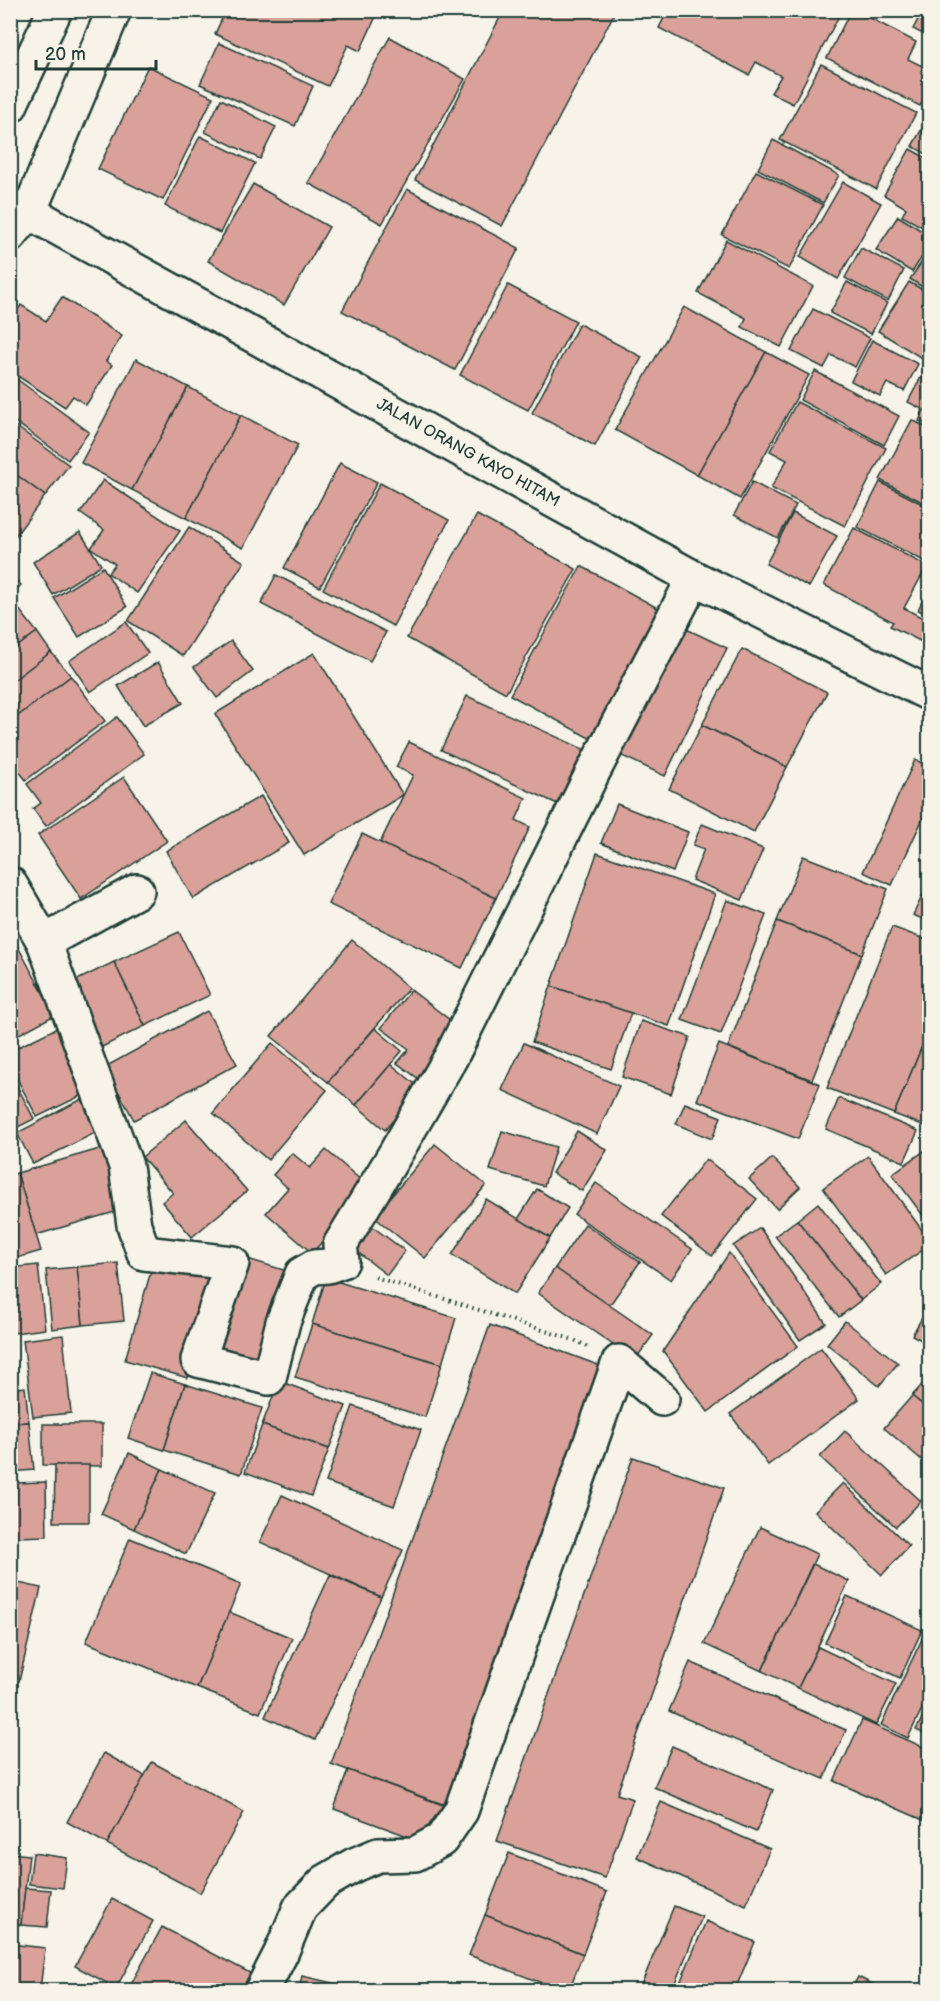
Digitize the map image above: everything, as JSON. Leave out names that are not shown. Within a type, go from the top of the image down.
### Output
[{"type":"street","points":[[10,106],[55,10]]},
{"type":"street","points":[[17,218],[114,10]]},
{"type":"street","name":"JALAN ORANG KAYO HITAM","points":[[17,218],[694,578],[930,693]]},
{"type":"street","points":[[10,884],[44,942],[126,1166],[134,1225],[144,1253],[232,1263],[198,1360],[269,1378],[283,1322],[303,1275],[314,1267],[328,1266],[342,1261],[340,1245],[396,1154],[451,1057],[593,772],[694,578]]},
{"type":"street","points":[[44,942],[137,891]]},
{"type":"street","points":[[262,1990],[300,1908],[325,1882],[354,1865],[378,1855],[415,1854],[441,1840],[461,1811],[619,1362],[662,1399]]},
{"type":"path","points":[[342,1261],[360,1272],[574,1340],[619,1362]]},
{"type":"building","points":[[226,10],[379,10],[360,51],[348,45],[328,86],[215,34]]},
{"type":"building","points":[[504,10],[616,10],[502,226],[415,180]]},
{"type":"building","points":[[668,10],[842,10],[793,104],[771,93],[781,76],[756,62],[749,75],[659,28]]},
{"type":"building","points":[[851,10],[916,42],[908,59],[930,70],[930,88],[920,106],[827,58]]},
{"type":"building","points":[[923,10],[930,10],[930,47],[923,43],[927,36],[913,29]]},
{"type":"building","points":[[10,24],[18,26],[10,57]]},
{"type":"building","points":[[390,37],[465,79],[382,224],[308,183]]},
{"type":"building","points":[[219,43],[313,86],[295,126],[200,84]]},
{"type":"building","points":[[821,64],[916,113],[876,189],[780,140]]},
{"type":"building","points":[[148,66],[213,97],[163,200],[98,169]]},
{"type":"building","points":[[221,99],[276,127],[260,159],[205,132]]},
{"type":"building","points":[[930,115],[930,156],[912,146]]},
{"type":"building","points":[[200,136],[255,163],[220,233],[165,206]]},
{"type":"building","points":[[773,140],[839,175],[823,203],[758,169]]},
{"type":"building","points":[[910,149],[930,160],[930,231],[902,216],[906,208],[884,195]]},
{"type":"building","points":[[756,171],[823,205],[789,269],[722,235]]},
{"type":"building","points":[[843,182],[881,203],[838,279],[800,257]]},
{"type":"building","points":[[253,184],[329,227],[284,305],[208,261]]},
{"type":"building","points":[[407,189],[519,248],[455,370],[342,311]]},
{"type":"building","points":[[898,216],[930,236],[930,245],[912,272],[876,250]]},
{"type":"building","points":[[726,240],[813,286],[781,347],[742,327],[746,318],[698,293]]},
{"type":"building","points":[[861,248],[904,270],[888,301],[845,278]]},
{"type":"building","points":[[930,250],[930,292],[910,279]]},
{"type":"building","points":[[847,282],[887,303],[871,334],[830,313]]},
{"type":"building","points":[[909,282],[930,294],[930,359],[928,362],[878,331]]},
{"type":"building","points":[[508,285],[576,321],[528,410],[460,375]]},
{"type":"building","points":[[62,297],[122,336],[106,361],[112,365],[86,405],[73,396],[65,407],[10,371],[10,322],[21,305],[46,321]]},
{"type":"building","points":[[684,307],[766,352],[697,475],[615,430]]},
{"type":"building","points":[[813,309],[870,338],[855,367],[831,355],[824,368],[791,351]]},
{"type":"building","points":[[579,324],[642,357],[595,446],[532,413]]},
{"type":"building","points":[[872,340],[918,364],[904,391],[887,383],[880,396],[851,381]]},
{"type":"building","points":[[766,352],[809,375],[740,499],[697,475]]},
{"type":"building","points":[[136,359],[188,387],[132,490],[81,463]]},
{"type":"building","points":[[815,371],[899,416],[884,445],[800,400]]},
{"type":"building","points":[[14,377],[89,432],[68,460],[10,418],[10,382]]},
{"type":"building","points":[[921,377],[930,382],[930,426],[919,421],[924,410],[908,402]]},
{"type":"building","points":[[188,387],[241,415],[186,518],[132,490]]},
{"type":"building","points":[[797,402],[886,448],[845,526],[771,488],[787,460],[770,451]]},
{"type":"building","points":[[241,415],[298,445],[243,548],[186,518]]},
{"type":"building","points":[[912,420],[930,429],[930,506],[880,480]]},
{"type":"building","points":[[10,422],[69,465],[45,496],[10,470]]},
{"type":"building","points":[[340,463],[377,482],[320,587],[284,568]]},
{"type":"building","points":[[10,470],[45,496],[10,543]]},
{"type":"building","points":[[103,480],[180,531],[137,593],[108,573],[115,564],[91,548],[104,530],[80,513]]},
{"type":"building","points":[[752,482],[796,505],[778,538],[734,515]]},
{"type":"building","points":[[880,482],[930,508],[930,564],[857,527]]},
{"type":"building","points":[[380,483],[449,520],[393,626],[323,589]]},
{"type":"building","points":[[793,513],[837,536],[809,587],[766,564]]},
{"type":"building","points":[[477,515],[576,569],[506,693],[407,638]]},
{"type":"building","points":[[189,527],[244,562],[183,656],[128,621]]},
{"type":"building","points":[[854,528],[927,566],[904,608],[930,622],[928,645],[890,626],[893,622],[824,585]]},
{"type":"building","points":[[80,532],[101,565],[53,595],[33,562]]},
{"type":"building","points":[[581,566],[665,612],[593,740],[510,695]]},
{"type":"building","points":[[103,567],[127,607],[79,637],[54,598]]},
{"type":"building","points":[[10,574],[21,585],[10,596]]},
{"type":"building","points":[[276,575],[386,632],[370,661],[261,604]]},
{"type":"building","points":[[930,584],[930,615],[918,610]]},
{"type":"building","points":[[18,608],[37,632],[10,652],[10,614]]},
{"type":"building","points":[[126,622],[148,653],[90,692],[69,661]]},
{"type":"building","points":[[680,626],[727,648],[665,776],[618,754]]},
{"type":"building","points":[[37,632],[51,652],[10,683],[10,652]]},
{"type":"building","points":[[231,641],[253,671],[217,698],[194,667]]},
{"type":"building","points":[[742,649],[827,692],[787,767],[702,725]]},
{"type":"building","points":[[51,652],[71,676],[10,722],[10,683]]},
{"type":"building","points":[[314,653],[403,795],[304,855],[215,714]]},
{"type":"building","points":[[158,662],[183,703],[143,726],[118,686]]},
{"type":"building","points":[[71,676],[105,721],[26,780],[10,760],[10,722]]},
{"type":"building","points":[[467,696],[590,752],[564,807],[441,750]]},
{"type":"building","points":[[117,717],[144,754],[46,826],[33,809],[41,803],[27,784]]},
{"type":"building","points":[[702,725],[787,767],[754,832],[669,789]]},
{"type":"building","points":[[409,742],[526,798],[516,820],[530,827],[496,898],[380,843],[413,775],[396,767]]},
{"type":"building","points":[[915,760],[930,766],[930,803],[892,885],[863,872]]},
{"type":"building","points":[[124,777],[167,841],[81,899],[38,835]]},
{"type":"building","points":[[261,796],[289,843],[193,899],[166,851]]},
{"type":"building","points":[[617,804],[688,832],[673,872],[601,843]]},
{"type":"building","points":[[702,824],[763,849],[742,900],[692,880],[704,849],[693,845]]},
{"type":"building","points":[[362,834],[496,898],[462,968],[328,904]]},
{"type":"building","points":[[597,853],[715,894],[669,1026],[551,986]]},
{"type":"building","points":[[803,856],[888,889],[862,954],[777,921]]},
{"type":"building","points":[[930,880],[930,922],[913,915]]},
{"type":"building","points":[[727,900],[766,915],[721,1034],[682,1020]]},
{"type":"building","points":[[777,921],[862,954],[812,1080],[728,1047]]},
{"type":"building","points":[[892,927],[930,941],[930,1027],[894,1114],[827,1088]]},
{"type":"building","points":[[10,932],[55,1015],[10,1039]]},
{"type":"building","points":[[179,932],[210,995],[145,1026],[114,962]]},
{"type":"building","points":[[352,940],[409,988],[328,1082],[271,1036]]},
{"type":"building","points":[[114,962],[145,1026],[102,1047],[71,983]]},
{"type":"building","points":[[551,986],[631,1013],[611,1069],[532,1042]]},
{"type":"building","points":[[411,990],[463,1030],[423,1082],[397,1063],[409,1049],[381,1028]]},
{"type":"building","points":[[207,1011],[237,1064],[134,1120],[105,1067]]},
{"type":"building","points":[[641,1021],[690,1037],[671,1094],[622,1077]]},
{"type":"building","points":[[61,1026],[93,1090],[37,1117],[10,1065],[10,1051]]},
{"type":"building","points":[[930,1027],[930,1128],[894,1114]]},
{"type":"building","points":[[375,1028],[402,1051],[356,1105],[328,1082]]},
{"type":"building","points":[[272,1043],[327,1090],[268,1160],[213,1113]]},
{"type":"building","points":[[524,1043],[619,1086],[597,1134],[502,1090]]},
{"type":"building","points":[[719,1044],[820,1084],[798,1139],[697,1100]]},
{"type":"building","points":[[391,1064],[420,1088],[385,1130],[356,1105]]},
{"type":"building","points":[[10,1072],[34,1119],[10,1131]]},
{"type":"building","points":[[88,1096],[105,1128],[33,1164],[17,1133]]},
{"type":"building","points":[[839,1098],[918,1131],[904,1162],[826,1129]]},
{"type":"building","points":[[685,1103],[721,1117],[712,1139],[676,1124]]},
{"type":"building","points":[[186,1120],[247,1191],[192,1237],[162,1202],[173,1193],[142,1157]]},
{"type":"building","points":[[502,1131],[556,1147],[544,1186],[490,1170]]},
{"type":"building","points":[[577,1131],[607,1150],[582,1191],[552,1173]]},
{"type":"building","points":[[435,1144],[486,1185],[425,1258],[374,1217]]},
{"type":"building","points":[[930,1147],[930,1225],[892,1174]]},
{"type":"building","points":[[103,1148],[121,1210],[36,1235],[17,1173]]},
{"type":"building","points":[[326,1150],[370,1188],[312,1253],[266,1213],[288,1188],[273,1175],[292,1153],[310,1168]]},
{"type":"building","points":[[868,1156],[930,1241],[930,1245],[886,1275],[823,1188]]},
{"type":"building","points":[[772,1158],[800,1187],[777,1209],[749,1179]]},
{"type":"building","points":[[706,1159],[757,1199],[712,1256],[661,1216]]},
{"type":"building","points":[[17,1173],[41,1251],[10,1260],[10,1175]]},
{"type":"building","points":[[596,1183],[692,1249],[671,1280],[574,1214]]},
{"type":"building","points":[[537,1189],[568,1208],[550,1238],[518,1219]]},
{"type":"building","points":[[486,1199],[550,1238],[515,1294],[452,1255]]},
{"type":"building","points":[[818,1203],[881,1284],[861,1300],[797,1220]]},
{"type":"building","points":[[797,1220],[861,1300],[839,1317],[775,1236]]},
{"type":"building","points":[[369,1224],[405,1251],[387,1275],[351,1247]]},
{"type":"building","points":[[585,1224],[640,1262],[609,1306],[555,1268]]},
{"type":"building","points":[[760,1228],[826,1323],[800,1340],[733,1246]]},
{"type":"building","points":[[729,1253],[798,1346],[708,1412],[663,1351]]},
{"type":"building","points":[[238,1256],[290,1272],[260,1371],[208,1355]]},
{"type":"building","points":[[154,1261],[217,1280],[188,1378],[125,1360]]},
{"type":"building","points":[[118,1263],[124,1321],[83,1325],[77,1267]]},
{"type":"building","points":[[38,1265],[45,1329],[14,1333],[10,1300],[10,1268]]},
{"type":"building","points":[[77,1267],[83,1325],[52,1329],[46,1270]]},
{"type":"building","points":[[555,1268],[653,1335],[635,1360],[538,1293]]},
{"type":"building","points":[[326,1278],[456,1318],[442,1364],[312,1324]]},
{"type":"building","points":[[10,1300],[14,1333],[10,1333]]},
{"type":"building","points":[[930,1304],[930,1345],[912,1335]]},
{"type":"building","points":[[845,1321],[898,1363],[879,1386],[827,1344]]},
{"type":"building","points":[[312,1324],[442,1364],[425,1417],[295,1377]]},
{"type":"building","points":[[490,1325],[606,1368],[448,1806],[331,1764]]},
{"type":"building","points":[[63,1335],[71,1413],[33,1417],[23,1340]]},
{"type":"building","points":[[821,1348],[859,1399],[768,1465],[730,1414]]},
{"type":"building","points":[[10,1358],[14,1384],[10,1385]]},
{"type":"building","points":[[150,1373],[185,1384],[164,1450],[128,1438]]},
{"type":"building","points":[[930,1376],[930,1411],[912,1396]]},
{"type":"building","points":[[279,1381],[346,1406],[329,1449],[262,1425]]},
{"type":"building","points":[[185,1384],[262,1408],[241,1474],[164,1450]]},
{"type":"building","points":[[25,1387],[29,1422],[10,1423],[10,1389]]},
{"type":"building","points":[[912,1396],[930,1411],[930,1467],[884,1428]]},
{"type":"building","points":[[353,1406],[421,1430],[394,1506],[326,1482]]},
{"type":"building","points":[[29,1422],[34,1470],[10,1472],[10,1423]]},
{"type":"building","points":[[43,1424],[102,1424],[102,1466],[43,1465]]},
{"type":"building","points":[[262,1425],[329,1449],[311,1496],[245,1472]]},
{"type":"building","points":[[845,1431],[921,1501],[896,1527],[820,1457]]},
{"type":"building","points":[[129,1453],[162,1469],[134,1529],[101,1514]]},
{"type":"building","points":[[633,1457],[724,1488],[617,1794],[633,1799],[605,1878],[497,1841]]},
{"type":"building","points":[[55,1465],[89,1465],[89,1522],[54,1522]]},
{"type":"building","points":[[162,1469],[215,1493],[186,1554],[134,1529]]},
{"type":"building","points":[[46,1482],[47,1536],[14,1537],[12,1483]]},
{"type":"building","points":[[843,1483],[909,1546],[882,1575],[815,1511]]},
{"type":"building","points":[[282,1495],[403,1550],[381,1597],[260,1542]]},
{"type":"building","points":[[930,1520],[930,1544],[920,1541]]},
{"type":"building","points":[[760,1527],[817,1554],[762,1671],[704,1644]]},
{"type":"building","points":[[130,1538],[241,1584],[197,1688],[86,1642]]},
{"type":"building","points":[[813,1564],[849,1581],[798,1688],[762,1671]]},
{"type":"building","points":[[330,1575],[381,1597],[315,1740],[265,1717]]},
{"type":"building","points":[[10,1581],[41,1588],[19,1681],[10,1679]]},
{"type":"building","points":[[847,1596],[922,1630],[900,1678],[825,1643]]},
{"type":"building","points":[[229,1612],[292,1638],[260,1713],[197,1688]]},
{"type":"building","points":[[923,1637],[930,1640],[930,1692],[908,1738],[881,1725]]},
{"type":"building","points":[[818,1647],[896,1684],[876,1725],[798,1688]]},
{"type":"building","points":[[690,1662],[846,1730],[824,1779],[669,1711]]},
{"type":"building","points":[[930,1703],[930,1736],[916,1730]]},
{"type":"building","points":[[862,1720],[930,1750],[930,1823],[834,1781]]},
{"type":"building","points":[[672,1746],[773,1790],[756,1832],[654,1787]]},
{"type":"building","points":[[104,1753],[145,1776],[107,1844],[67,1822]]},
{"type":"building","points":[[152,1762],[244,1812],[200,1893],[107,1844]]},
{"type":"building","points":[[348,1770],[443,1805],[429,1844],[334,1809]]},
{"type":"building","points":[[661,1802],[770,1849],[746,1905],[637,1857]]},
{"type":"building","points":[[10,1853],[29,1855],[21,1925],[10,1923]]},
{"type":"building","points":[[33,1853],[67,1858],[63,1888],[29,1884]]},
{"type":"building","points":[[509,1853],[607,1892],[583,1954],[485,1915]]},
{"type":"building","points":[[25,1888],[51,1890],[47,1927],[21,1925]]},
{"type":"building","points":[[112,1899],[153,1921],[116,1988],[75,1966]]},
{"type":"building","points":[[674,1906],[702,1917],[672,1990],[639,1990]]},
{"type":"building","points":[[485,1915],[583,1954],[569,1990],[560,1990],[469,1955]]},
{"type":"building","points":[[706,1921],[755,1942],[735,1990],[677,1990]]},
{"type":"building","points":[[162,1927],[252,1974],[243,1990],[128,1990]]},
{"type":"building","points":[[10,1944],[45,1948],[40,1990],[10,1990]]},
{"type":"building","points":[[302,1976],[359,1989],[359,1990],[299,1990]]},
{"type":"building","points":[[858,1977],[884,1990],[851,1990]]},
{"type":"building","points":[[382,1985],[409,1990],[380,1990]]}]
